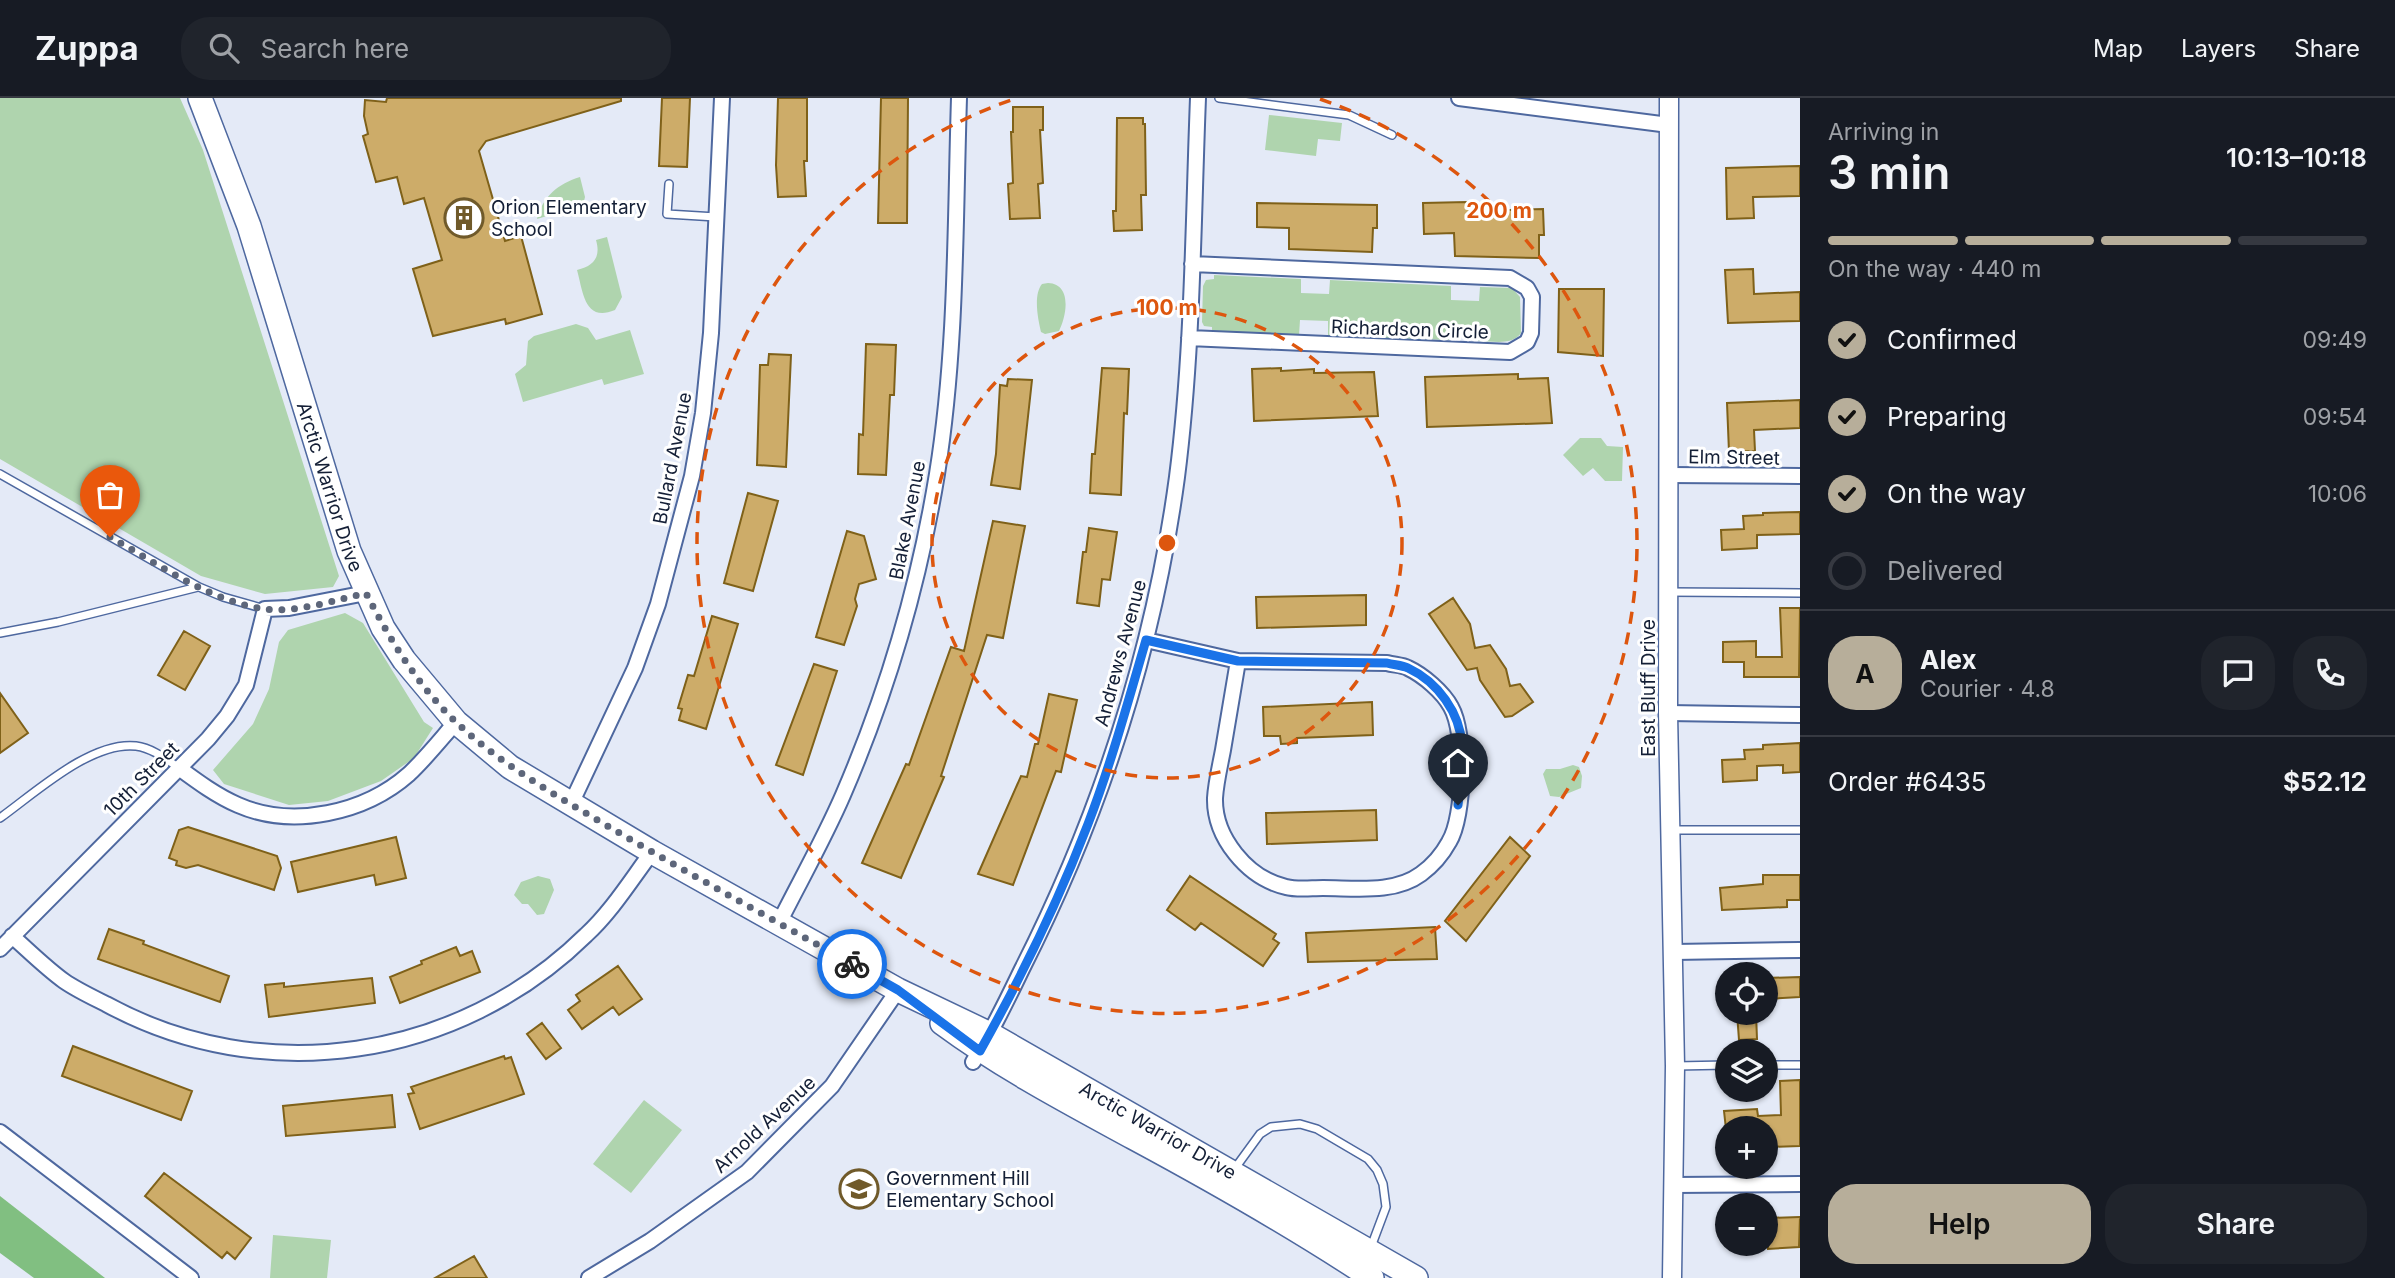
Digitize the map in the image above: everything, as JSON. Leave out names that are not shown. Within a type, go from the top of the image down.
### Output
[{"type":"main road","name":"Arctic Warrior Drive","points":[[200,98],[242,204],[349,551],[366,593],[383,628],[404,660],[456,722],[510,766],[571,804],[898,990],[981,1049],[1055,1096],[1135,1138],[1329,1250],[1371,1278]]},
{"type":"main road","name":"Arctic Warrior Drive","points":[[981,1049],[1232,1172],[1416,1278]]},
{"type":"street","name":"Bullard Avenue","points":[[571,804],[635,668],[658,604],[689,490],[703,413],[711,333],[722,98]]},
{"type":"street","name":"Blake Avenue","points":[[779,923],[842,796],[875,713],[898,641],[926,529],[944,417],[950,354],[960,98]]},
{"type":"street","name":"Andrews Avenue","points":[[981,1049],[1044,926],[1088,823],[1146,640],[1177,480],[1189,338],[1198,98]]},
{"type":"street","points":[[1459,98],[1669,125]]},
{"type":"street","name":"East Bluff Drive","points":[[1669,98],[1668,713],[1675,1066],[1672,1278]]},
{"type":"street","name":"Richardson Circle","points":[[1189,338],[1510,352],[1527,342],[1531,333],[1532,297],[1527,288],[1510,278],[1192,264]]},
{"type":"street","name":"Elm Street","points":[[1668,475],[1800,477]]},
{"type":"street","points":[[265,609],[289,608],[366,593]]},
{"type":"street","name":"10th Street","points":[[0,949],[221,723],[246,685],[265,609]]},
{"type":"street","points":[[1146,640],[1238,661],[1387,663],[1408,668],[1432,685],[1451,706],[1462,746],[1457,821],[1450,841],[1420,875],[1378,888],[1286,888],[1262,877],[1242,862],[1228,845],[1219,823],[1215,799],[1238,661]]},
{"type":"street","points":[[1668,713],[1800,715]]},
{"type":"street","points":[[179,768],[220,797],[242,807],[293,816],[319,814],[368,801],[391,788],[410,773],[456,722]]},
{"type":"street","points":[[12,936],[65,982],[138,1022],[188,1039],[242,1050],[299,1054],[365,1049],[426,1034],[486,1008],[537,977],[587,935],[619,898],[652,852]]},
{"type":"street","points":[[1674,952],[1800,950]]},
{"type":"street","name":"Arnold Avenue","points":[[589,1278],[650,1241],[747,1172],[832,1086],[898,990]]},
{"type":"street","points":[[1,1134],[191,1278]]},
{"type":"street","points":[[1673,1185],[1800,1184]]},
{"type":"lane","points":[[1219,98],[1349,115],[1392,135]]},
{"type":"lane","points":[[669,184],[667,214],[716,217]]},
{"type":"lane","points":[[0,474],[199,587],[265,609]]},
{"type":"lane","points":[[0,633],[58,622],[199,587]]},
{"type":"lane","points":[[1668,592],[1800,593]]},
{"type":"lane","points":[[0,818],[61,774],[104,750],[138,746],[156,752],[179,768]]},
{"type":"lane","points":[[1671,830],[1800,830]]},
{"type":"lane","points":[[1675,1066],[1715,1065]]},
{"type":"lane","points":[[1778,1065],[1800,1065]]},
{"type":"lane","points":[[1232,1172],[1260,1133],[1272,1127],[1300,1124],[1317,1129],[1368,1159],[1383,1184],[1386,1207],[1369,1251]]},
{"type":"green space","points":[[0,98],[180,98],[203,150],[339,576],[333,587],[265,594],[201,576],[0,459]]},
{"type":"green space","points":[[1269,115],[1342,123],[1340,141],[1318,139],[1316,156],[1265,150]]},
{"type":"green space","points":[[580,177],[585,197],[583,205],[537,219],[552,192]]},
{"type":"green space","points":[[607,237],[622,297],[615,310],[605,313],[591,309],[587,303],[577,270],[595,260],[598,251],[596,240]]},
{"type":"green space","points":[[1214,275],[1301,279],[1301,293],[1329,294],[1330,280],[1451,286],[1451,300],[1479,301],[1480,287],[1512,288],[1520,297],[1521,333],[1513,340],[1502,342],[1478,341],[1478,327],[1450,326],[1449,340],[1328,336],[1328,321],[1300,320],[1299,335],[1212,331],[1212,327],[1204,326],[1202,322],[1203,286],[1206,280],[1214,279]]},
{"type":"green space","points":[[1048,283],[1061,289],[1065,309],[1059,331],[1045,334],[1041,332],[1037,301],[1042,284]]},
{"type":"green space","points":[[576,324],[588,328],[596,340],[630,330],[644,374],[604,385],[602,379],[523,402],[515,374],[526,365],[528,341],[534,336]]},
{"type":"green space","points":[[1580,438],[1601,438],[1607,446],[1623,447],[1622,481],[1605,481],[1593,468],[1583,476],[1563,455]]},
{"type":"green space","points":[[345,613],[363,623],[424,722],[433,728],[414,758],[381,781],[328,801],[289,805],[224,784],[213,770],[253,724],[269,689],[279,642],[288,630]]},
{"type":"green space","points":[[1573,765],[1579,767],[1582,776],[1581,788],[1559,797],[1550,796],[1543,774],[1546,769]]},
{"type":"green space","points":[[538,876],[550,879],[554,890],[544,914],[537,915],[528,904],[522,904],[514,895],[521,882]]},
{"type":"green space","points":[[644,1100],[682,1130],[631,1193],[593,1164]]},
{"type":"green space","points":[[0,1196],[105,1278],[34,1278],[0,1253]]},
{"type":"green space","points":[[273,1235],[331,1240],[327,1278],[270,1278]]},
{"type":"building","name":"Orion Elementary School","points":[[387,98],[621,98],[621,101],[486,141],[479,151],[505,241],[521,236],[542,314],[506,324],[505,319],[433,336],[413,269],[442,260],[424,198],[404,204],[397,177],[376,182],[363,136],[368,134],[364,116],[365,100],[386,102]]},
{"type":"building","name":"Orion Elementary School","points":[[662,98],[690,98],[687,167],[659,166]]},
{"type":"building","points":[[778,98],[807,98],[807,161],[804,161],[806,196],[778,197]]},
{"type":"building","points":[[881,98],[908,98],[907,223],[878,223]]},
{"type":"building","points":[[1013,107],[1043,107],[1043,130],[1040,130],[1043,183],[1038,184],[1040,218],[1010,219],[1008,184],[1013,183]]},
{"type":"building","points":[[1117,118],[1143,118],[1145,124],[1146,195],[1141,195],[1142,230],[1114,231]]},
{"type":"building","points":[[1800,166],[1800,196],[1753,197],[1754,218],[1727,219],[1726,168]]},
{"type":"building","points":[[1257,203],[1377,205],[1377,228],[1373,228],[1372,252],[1289,249],[1289,228],[1257,227]]},
{"type":"building","points":[[1423,203],[1474,204],[1474,211],[1543,209],[1544,235],[1539,235],[1539,258],[1455,256],[1454,233],[1424,234]]},
{"type":"building","points":[[1753,269],[1754,294],[1800,292],[1800,321],[1728,323],[1725,270]]},
{"type":"building","points":[[1559,289],[1604,289],[1603,356],[1558,352]]},
{"type":"building","points":[[866,344],[896,345],[894,395],[890,395],[886,475],[858,474],[859,434],[863,435]]},
{"type":"building","points":[[769,354],[791,355],[786,467],[757,465],[760,365],[768,365]]},
{"type":"building","points":[[1102,368],[1129,369],[1127,414],[1124,413],[1121,495],[1090,493]]},
{"type":"building","points":[[1281,368],[1281,371],[1314,369],[1314,373],[1374,372],[1378,416],[1254,421],[1252,369]]},
{"type":"building","points":[[1518,374],[1518,379],[1548,378],[1552,423],[1427,427],[1425,377]]},
{"type":"building","points":[[1008,379],[1032,380],[1020,489],[991,485],[996,454],[1000,385],[1007,386]]},
{"type":"building","points":[[1800,400],[1800,428],[1754,430],[1755,451],[1729,452],[1727,403]]},
{"type":"building","points":[[748,493],[778,501],[753,591],[724,583]]},
{"type":"building","points":[[1800,512],[1800,534],[1757,535],[1757,548],[1722,550],[1721,530],[1744,529],[1743,516]]},
{"type":"building","points":[[993,521],[1025,526],[1003,638],[987,635],[941,776],[944,777],[901,878],[862,863],[906,764],[909,765],[951,647],[964,651]]},
{"type":"building","points":[[1089,528],[1117,532],[1110,580],[1102,579],[1099,606],[1077,603],[1083,552],[1086,552]]},
{"type":"building","points":[[847,531],[864,536],[876,579],[859,584],[855,599],[857,606],[844,645],[816,637]]},
{"type":"building","points":[[1366,595],[1366,625],[1257,628],[1256,597]]},
{"type":"building","points":[[1453,598],[1470,624],[1475,648],[1490,645],[1506,669],[1510,686],[1520,684],[1533,702],[1512,716],[1505,717],[1480,680],[1477,668],[1467,670],[1429,614]]},
{"type":"building","points":[[1780,608],[1800,608],[1799,677],[1744,677],[1744,662],[1723,662],[1723,642],[1756,641],[1756,657],[1782,657]]},
{"type":"building","points":[[712,616],[738,624],[706,729],[679,720],[682,709],[678,708],[688,675],[694,676]]},
{"type":"building","points":[[184,631],[210,646],[185,690],[158,675]]},
{"type":"building","points":[[814,664],[837,671],[803,775],[776,765]]},
{"type":"building","points":[[0,693],[28,733],[0,753]]},
{"type":"building","points":[[1049,694],[1077,700],[1061,772],[1056,771],[1013,885],[978,874],[1021,776],[1027,777],[1035,744],[1038,744]]},
{"type":"building","points":[[1372,702],[1373,735],[1297,738],[1297,743],[1281,744],[1280,736],[1264,736],[1263,707]]},
{"type":"building","points":[[1800,743],[1800,772],[1783,773],[1783,765],[1757,766],[1757,780],[1723,782],[1722,760],[1745,759],[1744,750],[1763,749],[1763,745]]},
{"type":"building","points":[[1376,810],[1377,840],[1267,844],[1266,813]]},
{"type":"building","points":[[188,827],[277,856],[281,868],[274,890],[198,865],[186,868],[176,865],[177,861],[169,858],[179,830]]},
{"type":"building","points":[[396,837],[406,878],[376,885],[374,875],[298,892],[291,862]]},
{"type":"building","points":[[1510,837],[1530,856],[1466,941],[1445,921]]},
{"type":"building","points":[[1763,875],[1800,875],[1800,900],[1787,900],[1787,907],[1722,910],[1720,888],[1763,884]]},
{"type":"building","points":[[1190,876],[1276,934],[1273,939],[1279,943],[1263,966],[1201,923],[1195,930],[1167,910]]},
{"type":"building","points":[[1435,927],[1437,959],[1308,962],[1306,933]]},
{"type":"building","points":[[109,929],[229,976],[220,1002],[98,959]]},
{"type":"building","points":[[456,947],[460,956],[472,951],[480,972],[400,1003],[390,977]]},
{"type":"building","points":[[618,966],[642,999],[619,1015],[613,1007],[582,1029],[568,1010],[580,1001],[576,995]]},
{"type":"building","points":[[1800,977],[1800,997],[1778,998],[1778,978]]},
{"type":"building","points":[[372,978],[375,1003],[269,1017],[265,985],[284,983],[284,987]]},
{"type":"building","points":[[542,1023],[561,1048],[546,1059],[527,1034]]},
{"type":"building","points":[[1738,1025],[1756,1025],[1757,1039],[1739,1039]]},
{"type":"building","points":[[73,1046],[192,1091],[181,1120],[62,1076]]},
{"type":"building","points":[[504,1056],[505,1059],[511,1057],[524,1094],[420,1129],[408,1094],[414,1093],[411,1087]]},
{"type":"building","points":[[1800,1080],[1800,1146],[1778,1147],[1778,1116],[1758,1116],[1781,1115],[1780,1081]]},
{"type":"building","points":[[392,1095],[395,1127],[286,1136],[283,1106]]},
{"type":"building","points":[[1757,1109],[1758,1116],[1725,1116],[1724,1111]]},
{"type":"building","points":[[164,1173],[251,1238],[235,1259],[227,1252],[222,1258],[145,1196]]},
{"type":"building","points":[[1800,1217],[1799,1247],[1778,1248],[1778,1218]]},
{"type":"building","points":[[474,1256],[487,1278],[435,1278]]},
{"type":"way so far","points":[[110,537],[199,587],[265,609],[334,601],[366,593],[383,628],[429,692],[456,722],[510,766],[652,852],[852,964]]},
{"type":"place","name":"Orion Elementary School","points":[[464,218]]},
{"type":"place","name":"Government Hill Elementary School","points":[[859,1189]]},
{"type":"route","points":[[852,964],[898,990],[980,1051],[1066,878],[1112,754],[1146,640],[1238,661],[1387,663],[1408,668],[1432,685],[1451,706],[1458,725],[1462,746],[1458,805]]}]
